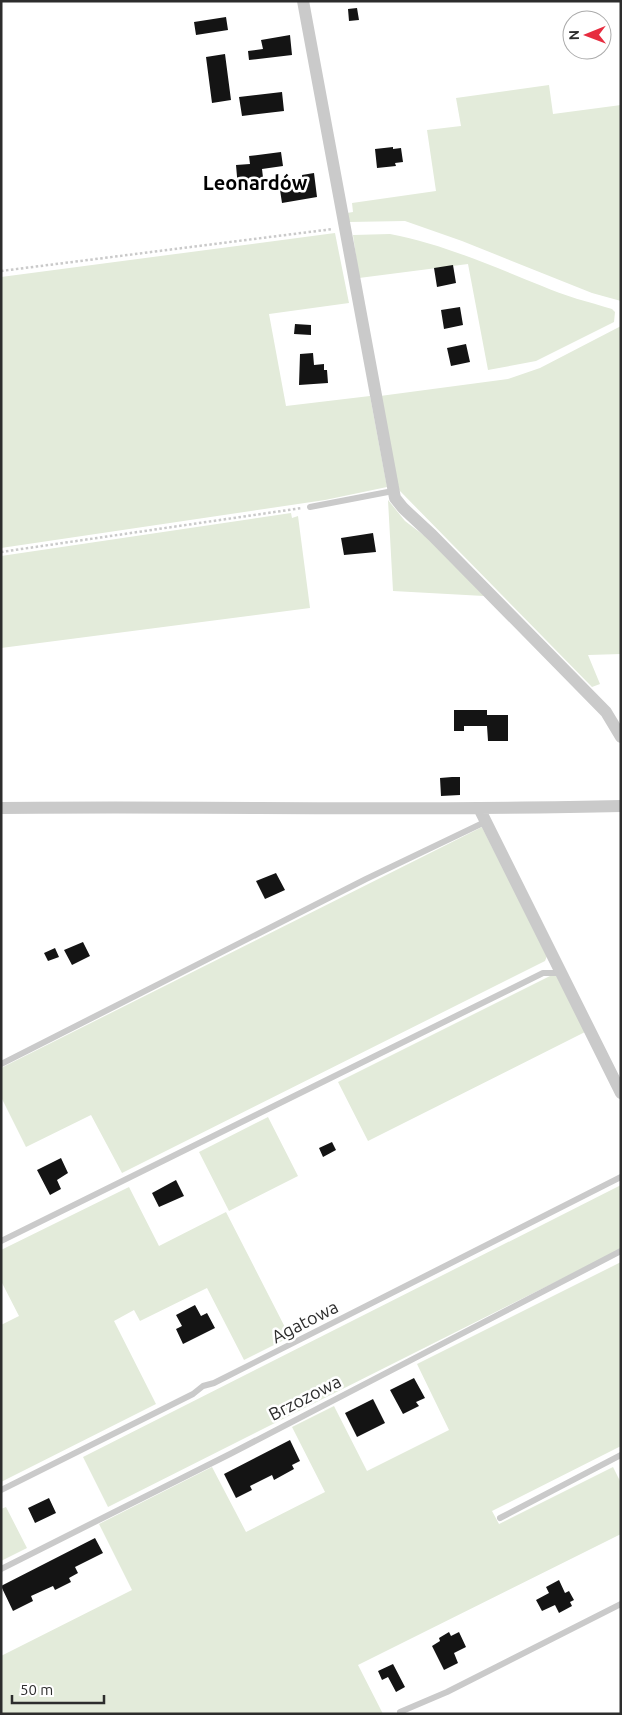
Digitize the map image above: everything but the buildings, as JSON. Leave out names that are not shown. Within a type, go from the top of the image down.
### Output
[{"type":"street","points":[[303,1],[393,491],[403,508],[446,548],[606,712],[621,737]]},
{"type":"street","points":[[1,808],[186,806],[480,810],[621,806]]},
{"type":"street","points":[[480,810],[621,1093]]},
{"type":"lane","points":[[310,507],[393,491]]},
{"type":"lane","points":[[1,1064],[485,822]]},
{"type":"lane","points":[[1,1241],[542,974],[560,973]]},
{"type":"lane","name":"Agatowa","points":[[1,1490],[193,1394],[202,1386],[214,1383],[304,1339],[621,1177]]},
{"type":"lane","name":"Brzozowa","points":[[1,1569],[230,1454],[621,1251]]},
{"type":"lane","points":[[500,1518],[621,1455]]},
{"type":"lane","points":[[400,1712],[447,1692],[621,1604]]},
{"type":"path","points":[[1,271],[344,228]]},
{"type":"path","points":[[1,552],[310,507]]},
{"type":"green space","points":[[549,85],[553,114],[621,105],[621,301],[592,293],[462,241],[405,221],[349,222],[347,213],[353,212],[352,203],[436,191],[427,130],[461,126],[456,98]]},
{"type":"green space","points":[[335,233],[349,303],[269,314],[286,406],[370,396],[387,487],[325,500],[1,548],[1,277]]},
{"type":"green space","points":[[390,234],[448,250],[486,263],[559,293],[612,309],[615,312],[614,322],[536,361],[488,370],[468,264],[359,278],[353,235]]},
{"type":"green space","points":[[621,326],[621,654],[588,655],[600,684],[592,687],[399,490],[380,396],[508,379],[540,368]]},
{"type":"green space","points":[[388,500],[405,521],[430,540],[484,596],[393,591]]},
{"type":"green space","points":[[291,513],[292,518],[298,516],[310,608],[1,648],[1,556]]},
{"type":"green space","points":[[482,827],[547,956],[545,961],[122,1173],[91,1115],[26,1147],[1,1097],[1,1068]]},
{"type":"green space","points":[[552,975],[557,976],[585,1032],[368,1141],[338,1082]]},
{"type":"green space","points":[[268,1117],[298,1176],[229,1211],[199,1152]]},
{"type":"green space","points":[[621,1185],[621,1249],[108,1507],[83,1457]]},
{"type":"green space","points":[[129,1187],[159,1246],[226,1212],[290,1337],[244,1360],[207,1288],[140,1321],[134,1310],[114,1321],[156,1404],[1,1482],[1,1325],[19,1316],[1,1281],[1,1250]]},
{"type":"green space","points":[[621,1262],[621,1446],[492,1511],[499,1524],[613,1467],[621,1483],[621,1534],[358,1665],[383,1714],[1,1714],[1,1656],[132,1590],[99,1524],[212,1467],[246,1532],[325,1492],[292,1427],[334,1406],[367,1471],[449,1430],[417,1364]]},
{"type":"green space","points":[[6,1507],[27,1548],[1,1561],[1,1509]]},
{"type":"district","name":"Leonardów","points":[[255,183]]}]
